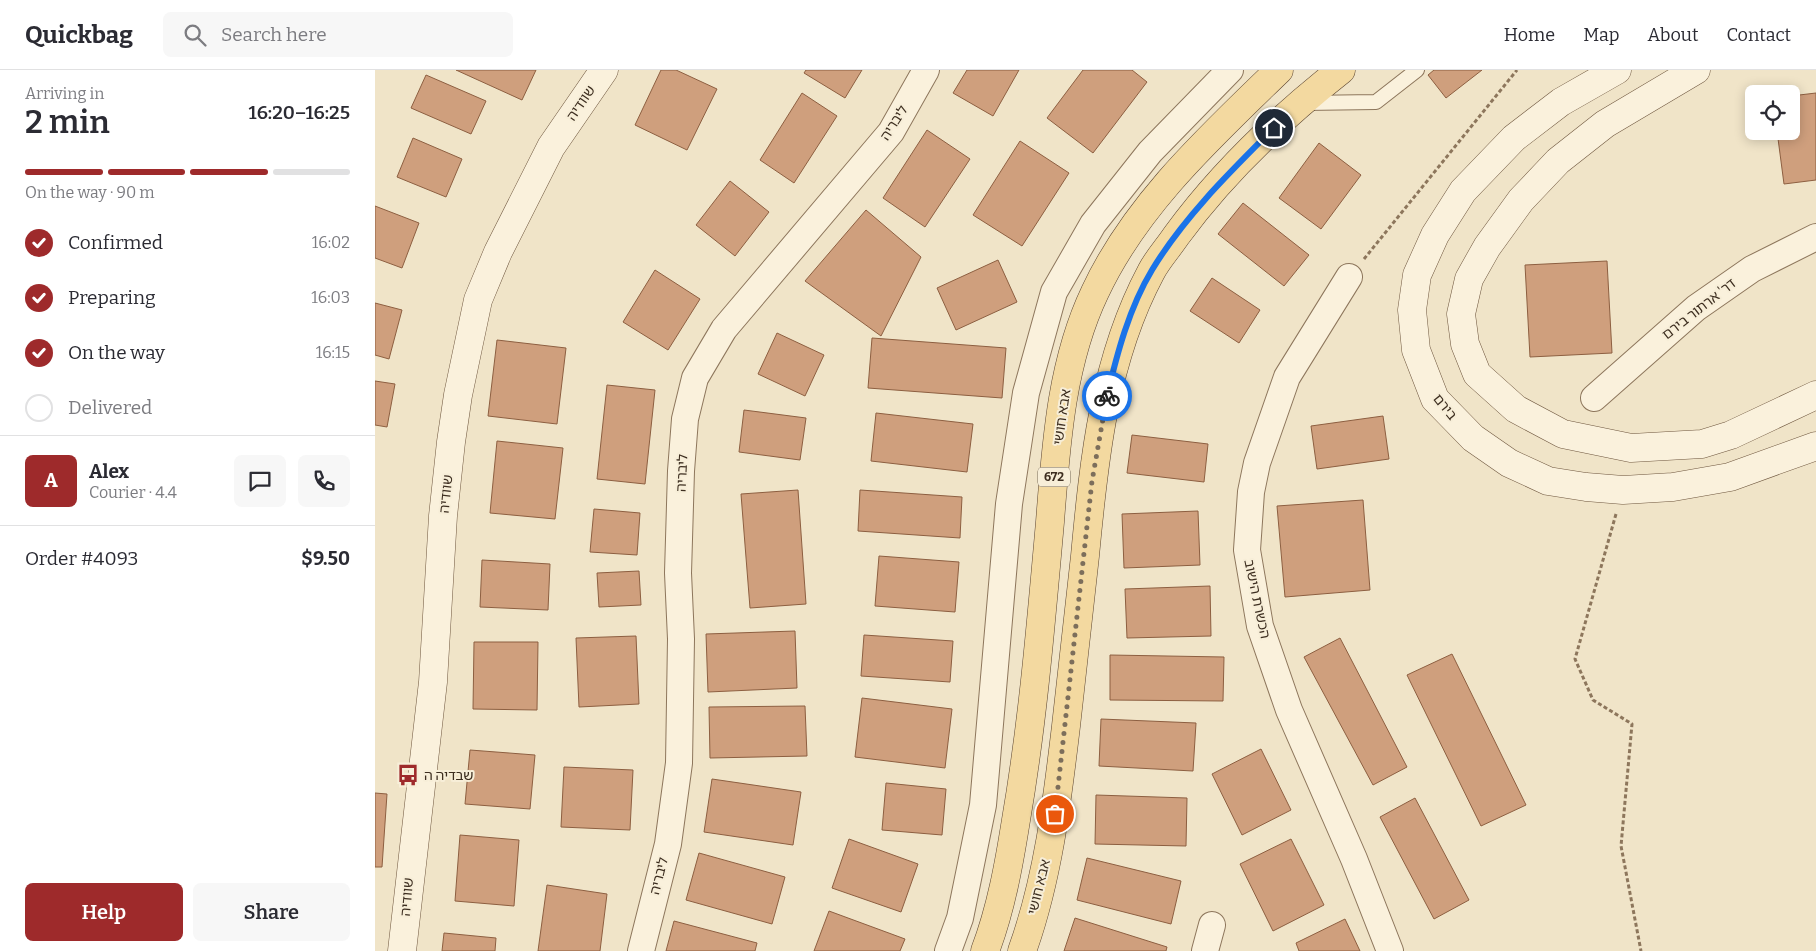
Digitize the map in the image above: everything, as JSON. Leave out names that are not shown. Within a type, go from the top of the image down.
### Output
[{"type":"main road","name":"אבא חושי","points":[[985,951],[1009,864],[1031,729],[1055,467],[1063,398],[1074,345],[1095,292],[1119,248],[1151,204],[1208,139],[1279,70]]},
{"type":"main road","name":"אבא חושי","points":[[1022,951],[1046,866],[1058,797],[1092,481],[1104,406],[1114,365],[1129,320],[1151,271],[1192,214],[1237,165],[1299,104],[1341,70]]},
{"type":"street","name":"שוודיה","points":[[402,951],[433,682],[443,516],[451,442],[458,395],[478,300],[498,252],[551,146],[603,70]]},
{"type":"street","name":"ליבריה","points":[[641,951],[668,844],[679,763],[681,639],[678,572],[681,471],[685,419],[695,378],[725,329],[891,132],[926,70]]},
{"type":"street","points":[[948,951],[960,918],[983,805],[1009,504],[1026,393],[1054,292],[1093,224],[1150,152],[1230,70]]},
{"type":"street","name":"בירם","points":[[1617,70],[1561,102],[1514,138],[1463,191],[1435,235],[1417,275],[1412,310],[1416,350],[1435,399],[1473,438],[1509,463],[1548,481],[1623,490],[1673,487],[1730,477],[1816,446]]},
{"type":"street","points":[[1696,70],[1605,124],[1557,162],[1521,200],[1487,247],[1469,280],[1461,314],[1465,344],[1477,374],[1516,409],[1563,434],[1631,448],[1702,444],[1745,429],[1816,396]]},
{"type":"street","name":"דר' ארתור בירם","points":[[1594,398],[1696,308],[1752,268],[1816,237]]},
{"type":"street","name":"הכשרת הישוב","points":[[1349,277],[1287,377],[1253,482],[1247,550],[1260,626],[1289,710],[1354,859],[1390,951]]},
{"type":"street","points":[[1205,951],[1213,925]]},
{"type":"lane","points":[[1299,104],[1377,102],[1417,70]]},
{"type":"path","points":[[1349,277],[1517,70]]},
{"type":"path","points":[[1623,490],[1575,659],[1593,700],[1632,724],[1621,846],[1641,951]]},
{"type":"building","points":[[456,70],[536,70],[522,100]]},
{"type":"building","points":[[661,70],[676,70],[717,89],[687,150],[635,125]]},
{"type":"building","points":[[806,70],[862,70],[845,98],[804,73]]},
{"type":"building","points":[[967,70],[1019,70],[993,116],[953,93]]},
{"type":"building","points":[[1083,70],[1132,70],[1147,82],[1093,153],[1047,118]]},
{"type":"building","points":[[1434,70],[1482,70],[1446,98],[1428,75]]},
{"type":"building","points":[[426,75],[486,101],[471,134],[411,108]]},
{"type":"building","points":[[802,93],[837,116],[794,183],[760,160]]},
{"type":"building","points":[[1816,93],[1816,180],[1784,184],[1778,140],[1800,140],[1800,95]]},
{"type":"building","points":[[927,130],[970,159],[925,227],[883,198]]},
{"type":"building","points":[[413,138],[462,159],[446,197],[397,177]]},
{"type":"building","points":[[1020,141],[1069,173],[1022,246],[973,215]]},
{"type":"building","points":[[1319,143],[1361,175],[1321,229],[1279,198]]},
{"type":"building","points":[[730,181],[769,212],[735,256],[696,225]]},
{"type":"building","points":[[1243,203],[1309,255],[1284,286],[1218,234]]},
{"type":"building","points":[[375,206],[419,223],[402,268],[375,258]]},
{"type":"building","points":[[866,210],[921,257],[881,336],[805,281]]},
{"type":"building","points":[[998,260],[1017,302],[956,330],[937,288]]},
{"type":"building","points":[[1607,261],[1612,353],[1530,357],[1525,265]]},
{"type":"building","points":[[655,270],[700,299],[668,350],[623,322]]},
{"type":"building","points":[[1212,278],[1260,310],[1239,343],[1190,311]]},
{"type":"building","points":[[375,303],[402,310],[389,359],[375,355]]},
{"type":"building","points":[[777,333],[824,355],[805,396],[758,374]]},
{"type":"building","points":[[872,338],[1006,348],[1002,398],[868,388]]},
{"type":"building","points":[[497,340],[566,348],[557,424],[488,416]]},
{"type":"building","points":[[375,381],[395,384],[387,427],[375,425]]},
{"type":"building","points":[[607,385],[655,390],[645,484],[597,479]]},
{"type":"building","points":[[744,410],[806,418],[800,460],[739,452]]},
{"type":"building","points":[[876,413],[973,424],[967,472],[871,461]]},
{"type":"building","points":[[1383,416],[1389,459],[1317,469],[1311,426]]},
{"type":"building","points":[[1132,435],[1208,444],[1204,482],[1127,473]]},
{"type":"building","points":[[497,441],[563,448],[555,519],[490,513]]},
{"type":"building","points":[[798,490],[806,604],[750,608],[741,494]]},
{"type":"building","points":[[860,490],[962,497],[960,538],[858,531]]},
{"type":"building","points":[[1363,500],[1370,590],[1285,597],[1277,506]]},
{"type":"building","points":[[594,509],[640,513],[637,555],[590,552]]},
{"type":"building","points":[[1198,511],[1200,565],[1124,568],[1122,514]]},
{"type":"building","points":[[879,556],[959,562],[955,612],[875,606]]},
{"type":"building","points":[[482,560],[550,564],[548,610],[480,607]]},
{"type":"building","points":[[639,571],[641,605],[599,607],[597,573]]},
{"type":"building","points":[[1210,586],[1211,636],[1127,638],[1125,589]]},
{"type":"building","points":[[795,631],[797,688],[708,692],[706,634]]},
{"type":"building","points":[[864,635],[953,641],[950,682],[861,676]]},
{"type":"building","points":[[636,636],[639,704],[579,707],[576,638]]},
{"type":"building","points":[[1340,638],[1407,767],[1373,785],[1304,657]]},
{"type":"building","points":[[474,642],[538,642],[537,710],[473,709]]},
{"type":"building","points":[[1452,654],[1526,805],[1481,826],[1407,675]]},
{"type":"building","points":[[1110,655],[1224,657],[1223,701],[1110,700]]},
{"type":"building","points":[[862,698],[952,709],[945,768],[855,757]]},
{"type":"building","points":[[805,706],[807,756],[710,758],[709,707]]},
{"type":"building","points":[[1101,719],[1196,723],[1193,771],[1099,766]]},
{"type":"building","points":[[1261,749],[1291,810],[1242,835],[1212,774]]},
{"type":"building","points":[[470,750],[535,755],[530,809],[465,804]]},
{"type":"building","points":[[564,767],[633,770],[630,830],[561,827]]},
{"type":"building","points":[[712,779],[801,792],[793,845],[704,832]]},
{"type":"building","points":[[886,783],[946,789],[942,835],[882,830]]},
{"type":"building","points":[[375,793],[387,794],[382,867],[375,867]]},
{"type":"building","points":[[1096,795],[1187,798],[1186,846],[1095,844]]},
{"type":"building","points":[[1415,798],[1469,900],[1434,919],[1380,817]]},
{"type":"building","points":[[460,835],[519,840],[514,906],[455,901]]},
{"type":"building","points":[[849,839],[918,864],[901,912],[832,888]]},
{"type":"building","points":[[1291,839],[1324,905],[1273,931],[1240,864]]},
{"type":"building","points":[[699,853],[785,877],[772,924],[686,900]]},
{"type":"building","points":[[1087,858],[1181,881],[1171,924],[1077,900]]},
{"type":"building","points":[[547,885],[607,894],[600,951],[538,951]]},
{"type":"building","points":[[829,911],[905,939],[900,951],[814,951]]},
{"type":"building","points":[[1075,918],[1167,947],[1166,951],[1064,951]]},
{"type":"building","points":[[1345,919],[1360,951],[1299,951],[1296,943]]},
{"type":"building","points":[[674,921],[757,943],[755,951],[666,951]]},
{"type":"building","points":[[444,933],[496,938],[495,951],[442,951]]},
{"type":"way so far","points":[[1055,814],[1074,658],[1092,481],[1107,396]]},
{"type":"place","name":"שבדיה ה","points":[[408,775]]},
{"type":"route","points":[[1107,396],[1114,365],[1129,320],[1151,271],[1192,214],[1274,128]]}]
